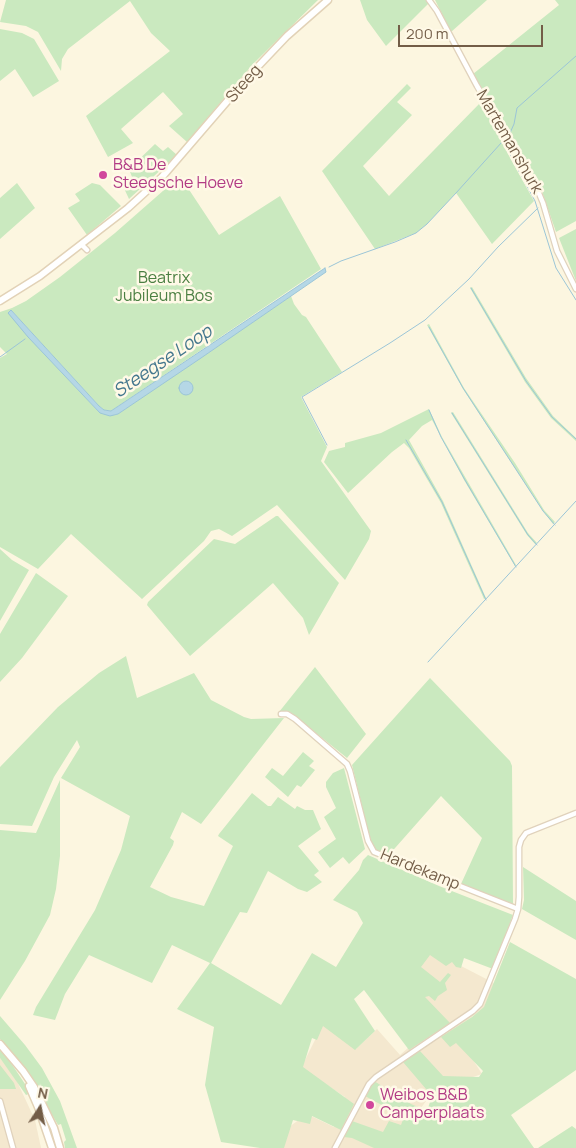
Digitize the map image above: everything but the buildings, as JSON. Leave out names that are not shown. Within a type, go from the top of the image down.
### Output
[{"type":"street","name":"Steeg","points":[[0,301],[40,276],[128,208],[165,173],[248,77],[287,36],[328,0]]},
{"type":"street","name":"Martemanshurk","points":[[429,0],[441,17],[477,86],[535,184],[543,203],[557,251],[576,289]]},
{"type":"street","points":[[165,173],[170,178]]},
{"type":"street","points":[[81,244],[87,250]]},
{"type":"street","name":"Hardekamp","points":[[281,714],[288,714],[295,719],[347,764],[368,841],[374,852],[518,909]]},
{"type":"street","points":[[335,1148],[369,1084],[376,1077],[477,1007],[518,909],[519,847],[524,834],[576,813]]},
{"type":"street","points":[[0,1044],[23,1071],[44,1105],[60,1148]]},
{"type":"street","points":[[13,1059],[33,1095],[52,1148]]},
{"type":"street","points":[[0,1101],[14,1148]]},
{"type":"street","points":[[0,1124],[6,1122]]},
{"type":"shaded area","points":[[430,950],[496,984],[487,1006],[454,1030],[482,1074],[434,1090],[392,1148],[282,1148],[289,1127],[307,1114],[334,1127],[345,1097],[301,1068],[323,1024],[356,1049],[377,1029],[400,1055],[442,1018],[423,998],[419,968]]},
{"type":"shaded area","points":[[0,1058],[16,1079],[35,1120],[41,1148],[0,1148]]},
{"type":"green space","points":[[6,0],[318,0],[254,63],[187,142],[169,126],[183,114],[163,92],[121,129],[133,143],[108,157],[86,116],[170,51],[151,33],[130,1],[68,49],[62,59],[61,71],[38,32],[26,26],[0,22]]},
{"type":"green space","points":[[360,0],[426,0],[429,3],[386,46],[367,20]]},
{"type":"green space","points":[[435,0],[487,0],[451,32]]},
{"type":"green space","points":[[555,0],[576,0],[576,221],[556,232],[540,186],[473,74],[559,5]]},
{"type":"green space","points":[[0,29],[22,33],[34,39],[59,81],[33,97],[15,69],[0,81]]},
{"type":"green space","points":[[407,84],[411,88],[397,102],[412,115],[363,166],[389,196],[480,103],[504,142],[509,156],[534,201],[492,244],[456,193],[416,233],[375,249],[322,171]]},
{"type":"green space","points":[[155,144],[163,151],[168,147],[177,155],[129,199],[122,184],[132,177],[129,169]]},
{"type":"green space","name":"Beatrix Jubileum Bos","points":[[180,176],[219,235],[280,196],[321,269],[111,411],[104,410],[99,406],[11,310],[28,336],[100,413],[116,415],[291,296],[294,304],[302,315],[306,317],[342,372],[301,397],[327,447],[321,461],[371,531],[369,539],[345,580],[277,505],[232,536],[219,529],[211,531],[204,541],[142,599],[71,534],[38,569],[0,547],[0,358],[7,354],[0,347],[0,312],[26,301],[60,277],[115,233]]},
{"type":"green space","points":[[17,183],[35,208],[0,239],[0,198]]},
{"type":"green space","points":[[92,183],[100,185],[121,206],[87,235],[68,208],[80,201],[75,194]]},
{"type":"green space","points":[[576,229],[576,281],[559,238]]},
{"type":"green space","points":[[472,287],[526,378],[553,416],[576,438],[576,441],[551,418],[525,382],[470,288]]},
{"type":"green space","points":[[429,324],[464,388],[515,463],[544,510],[555,522],[553,524],[463,389],[427,325]]},
{"type":"green space","points":[[429,409],[442,437],[516,565],[464,480],[432,420],[422,426],[409,440],[443,501],[486,598],[484,599],[441,503],[409,448],[404,443],[348,493],[324,462],[329,451],[345,447],[345,443],[381,433]]},
{"type":"green space","points":[[453,412],[528,533],[537,543],[535,544],[527,535],[451,413]]},
{"type":"green space","points":[[276,516],[339,583],[309,635],[303,618],[273,583],[190,656],[147,605],[148,602],[214,539],[235,544]]},
{"type":"green space","points":[[0,549],[12,560],[29,570],[0,621]]},
{"type":"green space","points":[[36,573],[68,596],[22,658],[0,682],[0,634]]},
{"type":"green space","points":[[126,656],[137,698],[194,673],[211,700],[244,717],[251,719],[284,718],[201,824],[182,812],[170,838],[174,841],[173,845],[150,887],[171,897],[204,906],[233,846],[218,836],[252,793],[268,806],[271,806],[278,797],[295,809],[297,806],[305,810],[313,810],[321,829],[298,846],[319,871],[314,875],[322,882],[307,892],[298,889],[268,871],[247,913],[240,912],[211,963],[281,1005],[312,953],[336,967],[363,923],[357,912],[333,900],[359,870],[363,860],[368,855],[513,915],[493,969],[464,958],[461,968],[456,967],[452,962],[446,966],[430,955],[421,967],[440,982],[448,973],[451,975],[445,983],[447,990],[438,996],[435,1001],[429,996],[425,997],[450,1023],[409,1050],[364,990],[354,999],[375,1031],[355,1050],[323,1026],[317,1040],[312,1038],[303,1067],[354,1104],[341,1130],[312,1116],[310,1124],[293,1120],[284,1148],[260,1148],[221,1142],[205,1085],[214,1027],[177,1009],[210,963],[172,945],[152,983],[89,955],[65,994],[55,1020],[33,1015],[95,910],[121,850],[130,816],[61,778],[80,747],[77,740],[54,777],[32,826],[0,824],[0,767],[58,707],[99,673]]},
{"type":"green space","points":[[315,667],[366,734],[347,758],[290,712],[279,712]]},
{"type":"green space","points":[[430,678],[510,761],[512,766],[513,904],[461,884],[482,838],[441,796],[388,856],[373,850],[352,765]]},
{"type":"green space","points":[[303,752],[314,761],[309,766],[315,770],[301,787],[297,785],[288,797],[265,777],[272,768],[283,776]]},
{"type":"green space","points":[[344,768],[365,849],[349,864],[343,857],[330,868],[318,852],[336,839],[324,817],[336,808],[326,787],[326,782],[333,773]]},
{"type":"green space","points":[[60,780],[60,856],[56,889],[50,915],[25,961],[0,1000],[0,830],[36,833]]},
{"type":"green space","points":[[523,867],[576,901],[576,940],[522,909],[524,900]]},
{"type":"green space","points":[[510,942],[576,979],[576,1070],[511,1115],[534,1148],[374,1148],[352,1138],[344,1137],[352,1121],[383,1132],[389,1121],[401,1125],[404,1117],[365,1096],[374,1081],[411,1104],[427,1111],[432,1096],[403,1062],[420,1051],[443,1076],[479,1077],[483,1071],[456,1043],[450,1047],[441,1037],[484,1007]]},
{"type":"green space","points":[[0,1016],[42,1068],[60,1101],[77,1148],[65,1148],[64,1142],[66,1140],[61,1124],[58,1125],[36,1087],[0,1039]]},
{"type":"green space","points":[[0,1048],[31,1093],[26,1095],[0,1058]]},
{"type":"green space","points":[[0,1065],[14,1083],[16,1089],[0,1089]]},
{"type":"green space","points":[[572,1126],[576,1129],[576,1148],[538,1148]]},
{"type":"water","points":[[325,268],[326,272],[118,414],[110,416],[100,413],[28,337],[8,313],[11,310],[99,406],[104,410],[111,411]]},
{"type":"water","points":[[183,381],[189,381],[193,388],[189,395],[183,395],[179,391],[179,385]]},
{"type":"waterway","name":"Steegse Loop","points":[[510,133],[517,108],[576,56]]},
{"type":"waterway","name":"Steegse Loop","points":[[329,267],[416,233],[427,224],[502,142]]},
{"type":"waterway","points":[[507,149],[535,201],[556,268],[576,300]]},
{"type":"waterway","points":[[327,445],[302,397],[425,320],[469,279],[498,247],[538,208]]},
{"type":"waterway","points":[[471,288],[526,381],[552,417],[576,439]]},
{"type":"waterway","points":[[429,327],[463,388],[543,511],[555,525]]},
{"type":"waterway","points":[[0,357],[25,339]]},
{"type":"waterway","points":[[429,410],[441,437],[516,567]]},
{"type":"waterway","points":[[452,413],[528,535],[537,545]]},
{"type":"waterway","points":[[406,440],[442,502],[486,600]]},
{"type":"waterway","points":[[428,662],[576,501]]},
{"type":"place","name":"B&B De Steegsche Hoeve","points":[[103,175]]},
{"type":"place","name":"Weibos B&B Camperplaats","points":[[370,1105]]}]
